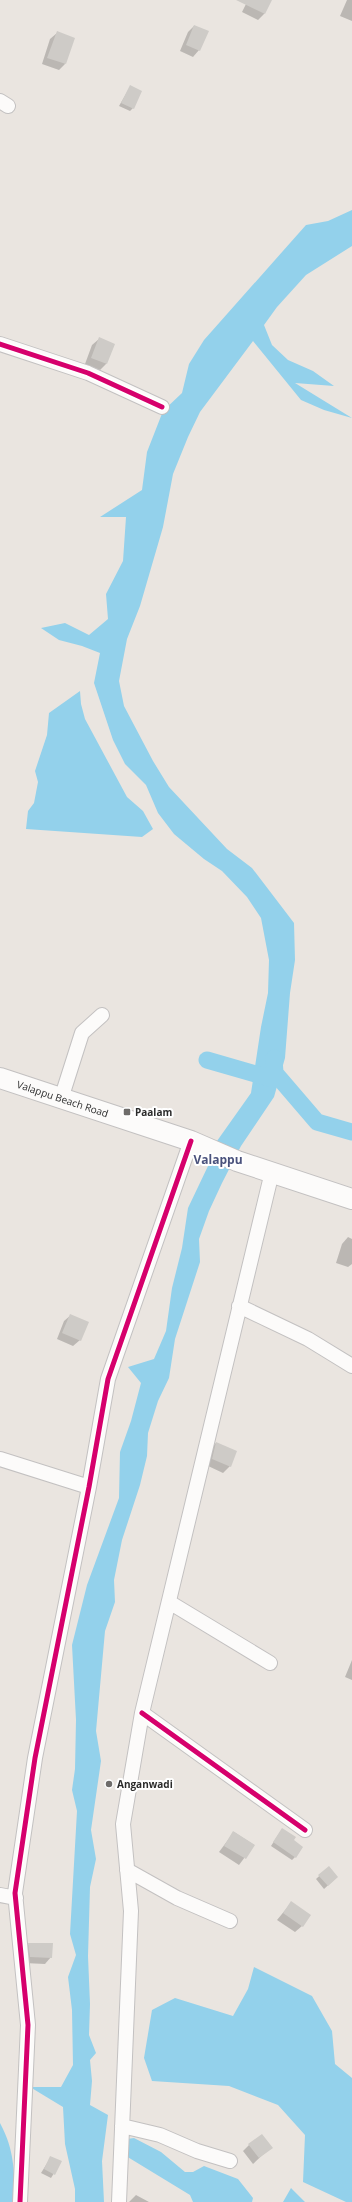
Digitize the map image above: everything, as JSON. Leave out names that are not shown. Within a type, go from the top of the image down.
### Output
[{"type":"main road","name":"Valappu Beach Road","points":[[0,1078],[191,1141],[237,1161],[352,1199]]},
{"type":"street","points":[[0,344],[88,373],[162,407]]},
{"type":"street","points":[[61,1098],[82,1033],[102,1015]]},
{"type":"street","points":[[20,2202],[28,2025],[16,1898],[35,1758],[89,1487],[108,1379],[191,1141]]},
{"type":"street","points":[[119,2202],[131,1911],[123,1824],[142,1713],[272,1172]]},
{"type":"street","points":[[239,1306],[308,1339],[352,1366]]},
{"type":"street","points":[[0,1459],[89,1487]]},
{"type":"street","points":[[169,1602],[270,1663]]},
{"type":"street","points":[[142,1713],[305,1830]]},
{"type":"street","points":[[127,1870],[176,1898],[230,1921]]},
{"type":"street","points":[[0,1895],[16,1898]]},
{"type":"street","points":[[122,2126],[160,2135],[197,2151],[230,2161]]},
{"type":"water","points":[[352,210],[352,246],[306,275],[277,307],[264,325],[272,345],[288,360],[313,371],[334,386],[295,383],[352,418],[324,410],[301,400],[253,341],[200,412],[173,474],[163,527],[140,606],[127,639],[119,681],[124,706],[153,761],[169,787],[227,849],[252,868],[294,923],[295,960],[290,993],[285,1058],[274,1097],[241,1146],[209,1211],[199,1239],[200,1262],[175,1339],[169,1378],[158,1401],[148,1433],[147,1456],[140,1485],[122,1540],[114,1580],[115,1602],[105,1631],[96,1731],[101,1761],[91,1830],[96,1859],[90,1887],[88,1956],[90,2004],[89,2035],[96,2053],[90,2060],[92,2081],[90,2105],[108,2115],[102,2161],[104,2202],[75,2202],[75,2189],[65,2144],[63,2107],[30,2087],[61,2087],[73,2065],[72,2010],[68,1977],[76,1955],[70,1934],[77,1811],[72,1790],[75,1769],[76,1720],[72,1645],[87,1585],[119,1498],[120,1452],[131,1421],[141,1383],[128,1367],[154,1359],[166,1331],[172,1288],[182,1248],[188,1208],[208,1166],[217,1141],[251,1093],[261,1027],[268,993],[269,960],[261,918],[247,897],[222,871],[204,859],[174,834],[158,813],[146,785],[125,764],[113,740],[94,683],[100,653],[82,646],[59,640],[41,628],[65,623],[89,635],[108,619],[106,594],[123,561],[126,517],[100,517],[142,490],[147,452],[163,411],[182,393],[189,364],[204,340],[306,225],[328,221]]},
{"type":"water","points":[[80,691],[81,704],[85,719],[127,797],[143,811],[153,829],[142,837],[26,829],[28,811],[34,803],[38,782],[35,771],[47,735],[49,713]]},
{"type":"water","points":[[254,1967],[312,1996],[332,2031],[335,2064],[352,2078],[352,2202],[346,2202],[303,2182],[305,2135],[278,2105],[229,2086],[152,2081],[144,2058],[152,2010],[175,1998],[233,2016],[248,1989]]},
{"type":"water","points":[[0,2123],[9,2143],[13,2161],[15,2202],[0,2202]]},
{"type":"water","points":[[134,2138],[161,2152],[185,2172],[193,2172],[204,2166],[238,2179],[253,2198],[252,2202],[193,2202],[190,2195],[126,2156],[127,2139]]},
{"type":"water","points":[[291,2188],[305,2202],[283,2202]]},
{"type":"building","points":[[236,0],[272,0],[265,14]]},
{"type":"building","points":[[194,25],[209,31],[200,51],[186,45]]},
{"type":"building","points":[[57,31],[75,38],[66,64],[47,58]]},
{"type":"building","points":[[130,85],[142,91],[134,109],[121,103]]},
{"type":"building","points":[[99,337],[115,344],[107,364],[91,358]]},
{"type":"building","points":[[70,1314],[89,1322],[81,1341],[62,1333]]},
{"type":"building","points":[[216,1442],[237,1451],[231,1467],[212,1459]]},
{"type":"building","points":[[282,1828],[296,1837],[294,1840],[303,1847],[296,1858],[273,1842]]},
{"type":"building","points":[[233,1831],[255,1845],[246,1859],[224,1846]]},
{"type":"building","points":[[329,1866],[338,1877],[328,1886],[318,1875]]},
{"type":"building","points":[[291,1901],[311,1915],[303,1927],[283,1913]]},
{"type":"building","points":[[28,1943],[53,1943],[52,1958],[30,1957]]},
{"type":"building","points":[[262,2134],[273,2148],[259,2158],[248,2144]]},
{"type":"building","points":[[50,2156],[62,2161],[55,2175],[44,2169]]},
{"type":"waterway","points":[[274,1058],[275,1073],[317,1122],[352,1132]]},
{"type":"waterway","points":[[207,1060],[273,1079]]},
{"type":"cycle path","points":[[0,344],[88,373],[162,407]]},
{"type":"cycle path","points":[[20,2202],[28,2025],[15,1893],[35,1758],[89,1487],[108,1379],[191,1141]]},
{"type":"cycle path","points":[[142,1713],[305,1830]]},
{"type":"place","name":"Paalam","points":[[127,1112]]},
{"type":"place","name":"Anganwadi","points":[[109,1784]]},
{"type":"district","name":"Valappu","points":[[218,1160]]}]
